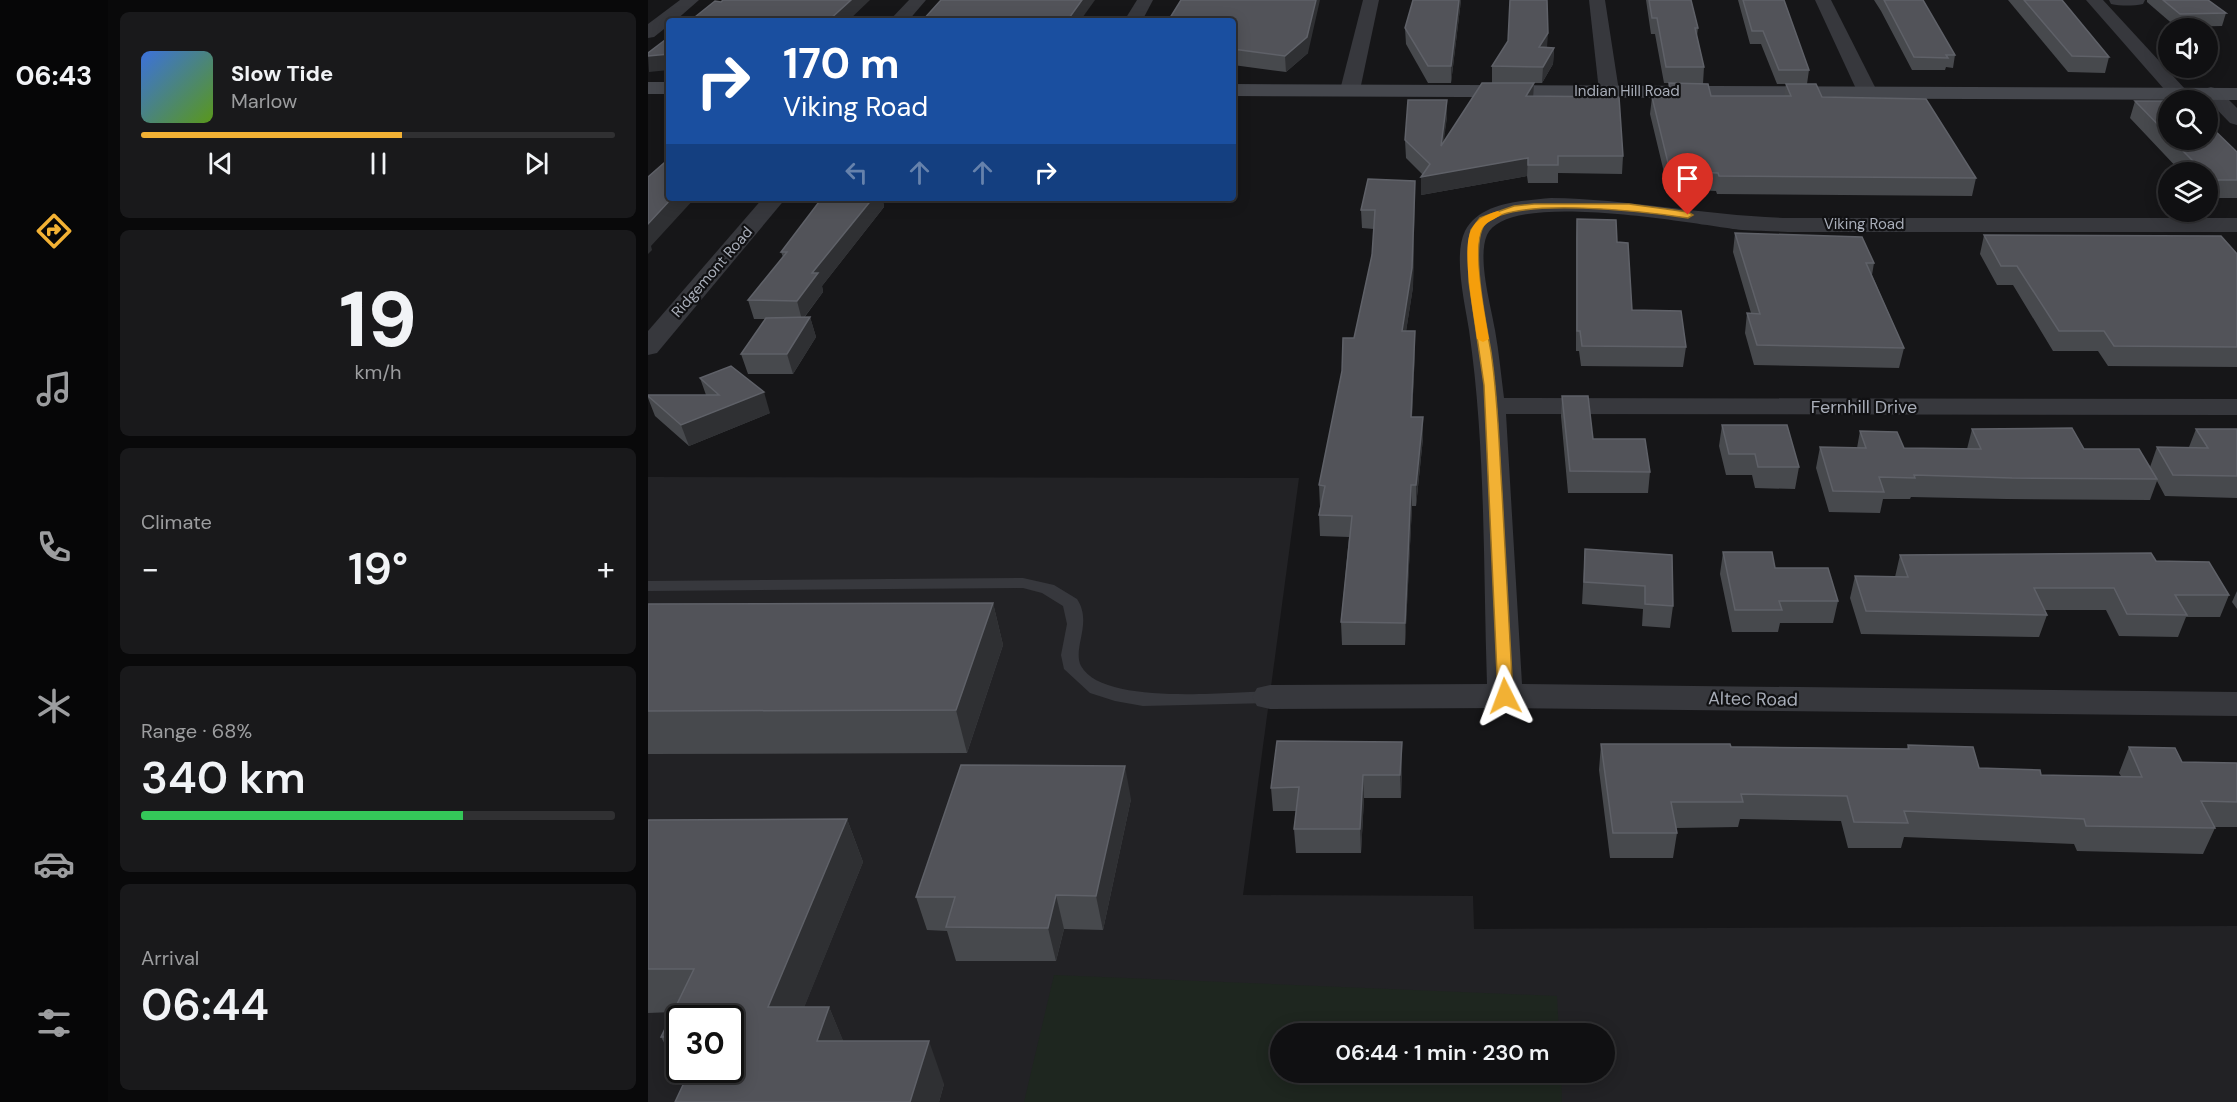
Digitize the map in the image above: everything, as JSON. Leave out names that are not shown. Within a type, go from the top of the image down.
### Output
[{"type":"street","points":[[668,18],[691,0]]},
{"type":"street","points":[[901,18],[918,0]]},
{"type":"street","points":[[1134,18],[1145,0]]},
{"type":"street","points":[[1350,90],[1371,0]]},
{"type":"street","points":[[1597,0],[1609,91]]},
{"type":"street","points":[[1823,0],[1867,91]]},
{"type":"street","points":[[2094,0],[2175,90]]},
{"type":"street","points":[[2117,0],[2138,0]]},
{"type":"street","points":[[648,33],[666,19]]},
{"type":"street","points":[[648,88],[666,88]]},
{"type":"street","name":"Indian Hill Road","points":[[1236,90],[2158,93]]},
{"type":"street","name":"Indian Hill Road","points":[[2218,93],[2237,94]]},
{"type":"street","points":[[2218,100],[2237,120]]},
{"type":"street","name":"Ridgemont Road","points":[[648,347],[773,201]]},
{"type":"street","name":"Viking Road","points":[[1491,406],[1475,282],[1474,241],[1476,230],[1483,220],[1518,208],[1619,207],[1746,223],[2237,225]]},
{"type":"street","points":[[1491,406],[1505,696]]},
{"type":"street","name":"Fernhill Drive","points":[[1491,406],[2237,407]]},
{"type":"street","name":"Altec Road","points":[[1270,697],[1505,696],[2237,704]]},
{"type":"lane","points":[[648,586],[1023,583],[1048,589],[1071,603],[1076,624],[1070,655],[1073,669],[1082,679],[1097,688],[1116,695],[1143,700],[1270,697]]},
{"type":"shaded area","points":[[648,477],[1299,478],[1243,895],[1473,896],[1474,929],[2237,926],[2237,1102],[648,1102]]},
{"type":"shaded area","points":[[1054,975],[1557,996],[1558,1023],[1270,1023],[1270,1083],[1561,1083],[1562,1102],[1024,1102]]},
{"type":"building","points":[[723,0],[851,0],[831,18],[694,18],[715,1]]},
{"type":"building","points":[[941,0],[1082,0],[1069,18],[925,18]]},
{"type":"building","points":[[1181,0],[1316,0],[1307,37],[1285,56],[1236,49],[1236,18],[1170,18]]},
{"type":"building","points":[[1413,0],[1459,0],[1451,66],[1428,66],[1405,28]]},
{"type":"building","points":[[1510,0],[1547,0],[1548,33],[1539,47],[1554,48],[1543,67],[1492,66],[1508,41]]},
{"type":"building","points":[[1649,0],[1691,0],[1704,67],[1666,67],[1657,18],[1652,18]]},
{"type":"building","points":[[1743,0],[1784,0],[1809,70],[1779,70],[1763,31],[1752,31]]},
{"type":"building","points":[[1884,0],[1923,0],[1955,55],[1946,55],[1948,58],[1914,57]]},
{"type":"building","points":[[2024,0],[2062,0],[2109,57],[2072,56]]},
{"type":"building","points":[[2163,0],[2208,0],[2226,13],[2180,14]]},
{"type":"building","points":[[666,39],[666,54],[648,56],[648,53]]},
{"type":"building","points":[[1482,83],[1534,83],[1526,96],[1619,97],[1623,156],[1558,156],[1558,165],[1528,165],[1528,158],[1421,177],[1430,164],[1405,140],[1408,100],[1447,100],[1441,146]]},
{"type":"building","points":[[1669,83],[1708,84],[1711,96],[1791,96],[1786,84],[1816,84],[1822,97],[1926,99],[1976,178],[1719,176],[1718,173],[1670,171],[1652,97],[1671,97]]},
{"type":"building","points":[[2135,101],[2158,101],[2158,125]]},
{"type":"building","points":[[2218,134],[2237,152],[2237,180],[2218,180],[2218,162],[2194,162],[2182,150],[2218,150]]},
{"type":"building","points":[[666,163],[666,201],[669,201],[648,224],[648,177]]},
{"type":"building","points":[[1368,179],[1415,181],[1412,268],[1402,331],[1415,331],[1411,417],[1423,417],[1416,485],[1411,485],[1405,623],[1341,622],[1352,516],[1319,515],[1325,486],[1319,485],[1342,371],[1343,338],[1354,338],[1372,255],[1375,210],[1361,210]]},
{"type":"building","points":[[820,201],[871,201],[812,273],[818,273],[797,301],[748,300],[787,252],[781,252]]},
{"type":"building","points":[[1577,219],[1616,220],[1617,242],[1628,243],[1632,310],[1681,311],[1686,347],[1582,346],[1580,331],[1577,331]]},
{"type":"building","points":[[1735,233],[1862,237],[1874,263],[1866,263],[1904,348],[1757,345],[1747,313],[1760,314]]},
{"type":"building","points":[[1984,235],[2221,236],[2237,254],[2237,347],[2114,346],[2104,331],[2059,331],[2017,266],[2001,266]]},
{"type":"building","points":[[810,317],[787,354],[741,354],[766,318]]},
{"type":"building","points":[[731,366],[764,392],[681,425],[648,396],[719,395],[700,378]]},
{"type":"building","points":[[1562,396],[1588,396],[1593,439],[1645,439],[1650,472],[1570,471]]},
{"type":"building","points":[[1722,425],[1787,425],[1799,467],[1758,467],[1755,454],[1729,454]]},
{"type":"building","points":[[2072,428],[2084,449],[2139,449],[2157,479],[1914,475],[1915,478],[1879,477],[1884,492],[1833,491],[1820,447],[1866,448],[1860,431],[1897,432],[1904,448],[1981,449],[1972,429]]},
{"type":"building","points":[[2196,429],[2237,429],[2237,476],[2173,475],[2157,447],[2208,448]]},
{"type":"building","points":[[1585,549],[1672,555],[1673,606],[1645,604],[1645,586],[1584,582]]},
{"type":"building","points":[[1723,552],[1772,552],[1775,568],[1828,568],[1838,601],[1779,601],[1782,610],[1735,610]]},
{"type":"building","points":[[2151,553],[2156,561],[2209,562],[2229,595],[2175,595],[2187,615],[2127,614],[2114,588],[2034,588],[2047,615],[1866,611],[1855,576],[1908,577],[1900,555]]},
{"type":"building","points":[[993,603],[956,710],[648,711],[648,604]]},
{"type":"building","points":[[1277,741],[1402,742],[1400,775],[1363,775],[1360,829],[1294,829],[1299,787],[1271,788]]},
{"type":"building","points":[[1601,744],[1730,744],[1731,747],[1909,749],[1908,745],[1973,747],[1979,768],[2040,770],[2041,775],[2142,777],[2129,747],[2175,748],[2182,762],[2237,763],[2237,802],[2201,801],[2215,828],[2086,826],[2084,819],[1904,811],[1908,823],[1854,822],[1847,796],[1741,794],[1743,802],[1671,802],[1677,833],[1613,833]]},
{"type":"building","points":[[961,765],[1125,766],[1096,896],[1056,895],[1048,928],[946,927],[955,897],[916,897]]},
{"type":"building","points":[[847,819],[768,1007],[829,1007],[817,1041],[929,1041],[910,1102],[675,1102],[684,1083],[744,1083],[744,1005],[677,1005],[694,969],[648,969],[648,820]]},
{"type":"building","points":[[666,1027],[666,1037],[661,1037]]},
{"type":"slow traffic","points":[[1483,339],[1475,282],[1474,241],[1476,230],[1483,220],[1498,214]]},
{"type":"route","points":[[1505,696],[1490,385],[1475,282],[1476,230],[1483,220],[1518,208],[1629,207],[1688,215]]}]
